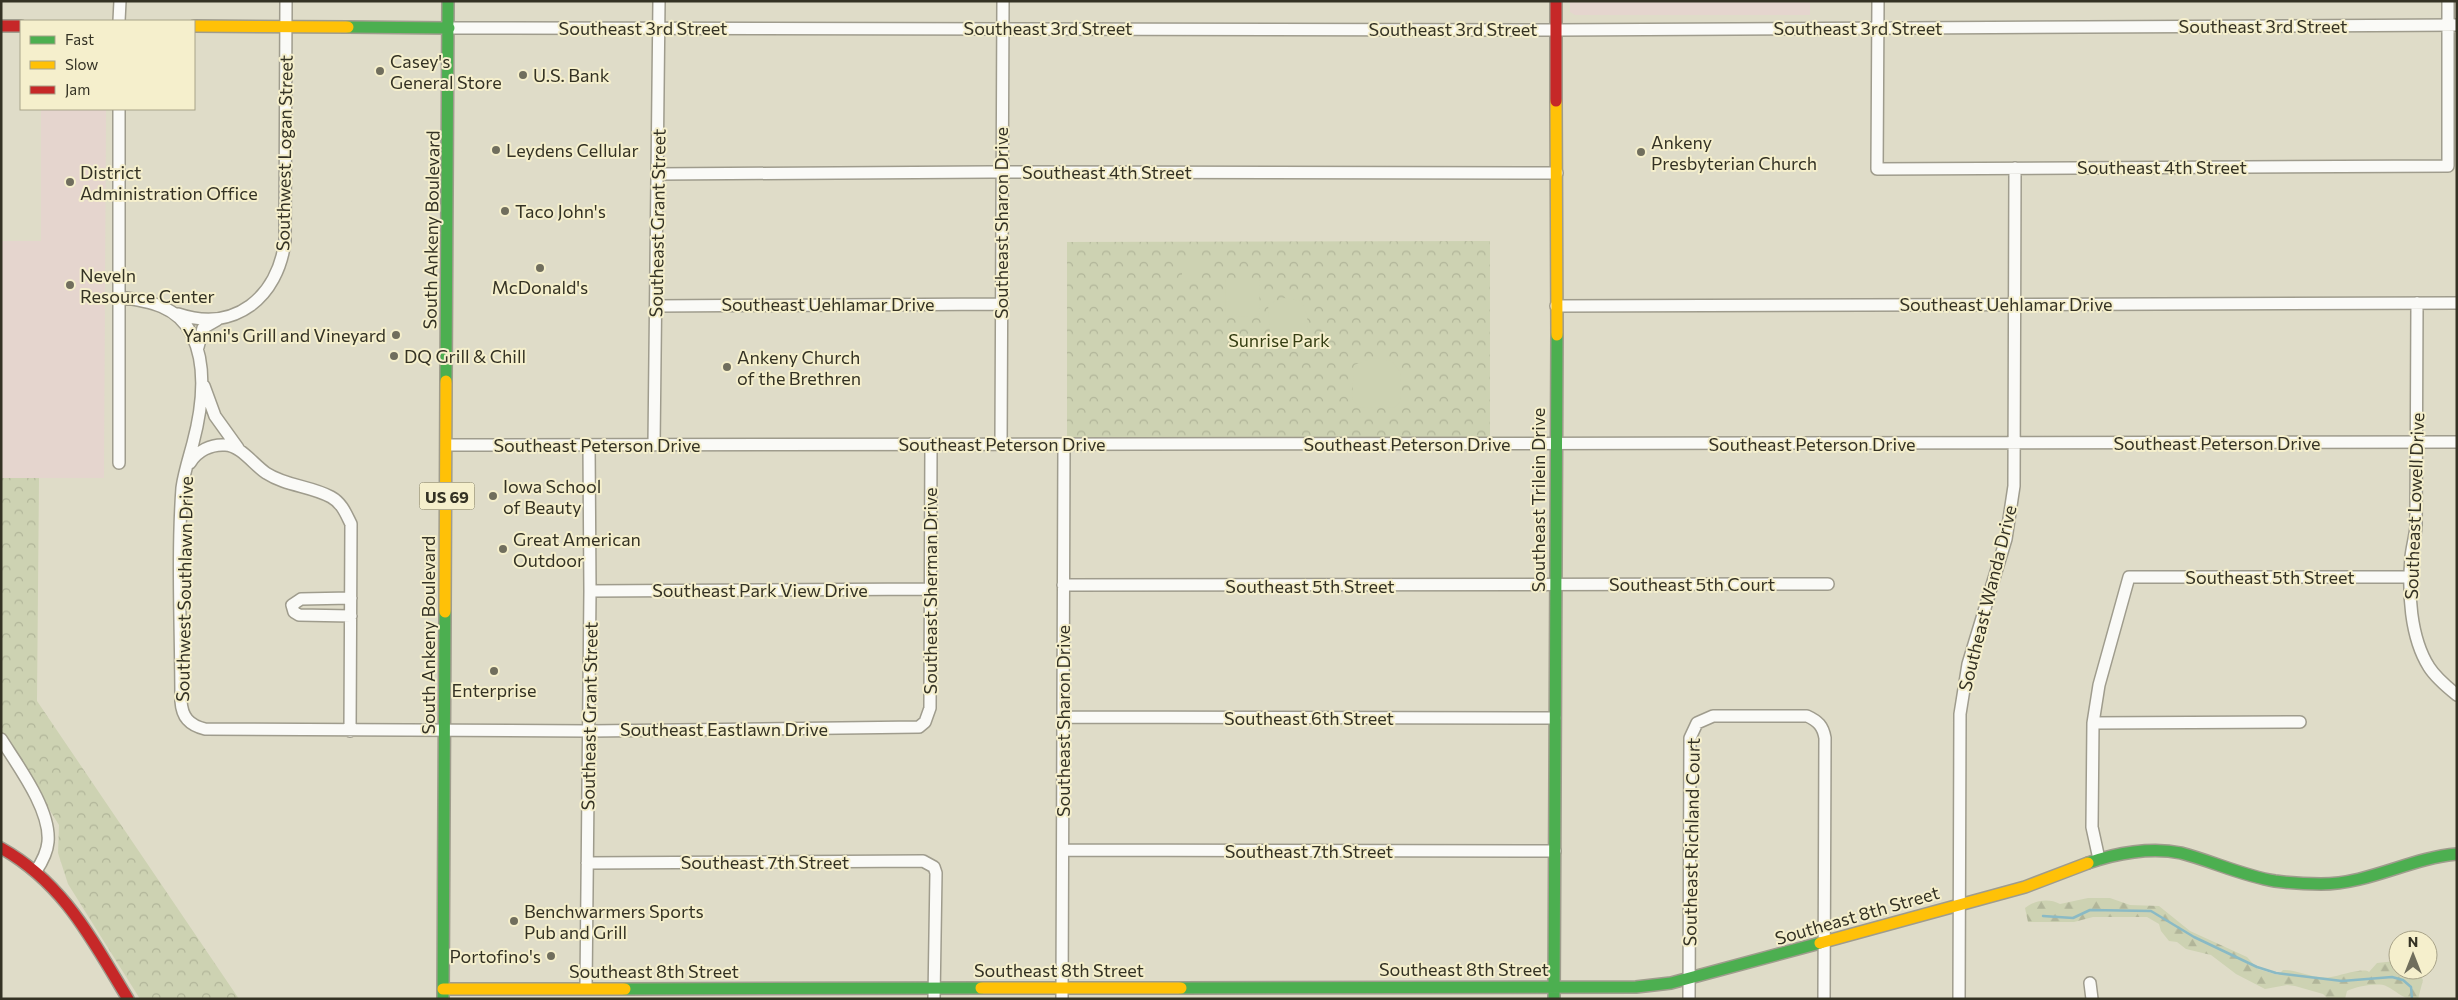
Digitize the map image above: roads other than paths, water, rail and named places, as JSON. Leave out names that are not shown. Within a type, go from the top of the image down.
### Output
[{"type":"street","points":[[119,20],[120,1]]},
{"type":"street","name":"Southwest Logan Street","points":[[177,313],[198,319],[219,319],[247,309],[258,300],[274,280],[283,257],[286,1]]},
{"type":"street","name":"South Ankeny Boulevard","points":[[443,994],[448,1]]},
{"type":"street","name":"Southeast Grant Street","points":[[654,445],[659,1]]},
{"type":"street","name":"Southeast Sharon Drive","points":[[1001,444],[1003,1]]},
{"type":"street","name":"Southeast Trilein Drive","points":[[1554,999],[1556,1]]},
{"type":"street","points":[[1878,1],[1878,28]]},
{"type":"street","points":[[2448,1],[2452,25]]},
{"type":"street","name":"Southeast 3rd Street","points":[[449,28],[1003,27],[1556,30],[2452,25]]},
{"type":"street","name":"Southeast 4th Street","points":[[1878,28],[1877,169],[2448,166],[2452,25]]},
{"type":"street","points":[[1,26],[20,26]]},
{"type":"street","points":[[195,26],[449,28]]},
{"type":"street","points":[[119,110],[119,463]]},
{"type":"street","name":"Southeast Wanda Drive","points":[[1959,999],[1962,697],[1968,664],[2006,539],[2014,486],[2015,168]]},
{"type":"street","name":"Southeast 4th Street","points":[[658,174],[1001,172],[1556,173]]},
{"type":"street","name":"Southwest Southlawn Drive","points":[[119,297],[149,301],[177,313],[192,333],[198,349],[202,373],[198,426],[182,486],[181,700],[182,710],[190,724],[205,729],[445,730]]},
{"type":"street","name":"Southeast Lowell Drive","points":[[2417,303],[2416,527],[2411,552],[2410,577],[2413,618],[2425,659],[2433,672],[2457,695]]},
{"type":"street","name":"Southeast Uehlamar Drive","points":[[1556,306],[2457,303]]},
{"type":"street","name":"Southeast Uehlamar Drive","points":[[656,306],[1001,304]]},
{"type":"street","name":"Southwest Southlawn Drive","points":[[198,349],[203,328],[219,319]]},
{"type":"street","points":[[202,373],[205,391],[215,416],[240,452]]},
{"type":"street","name":"Southeast Peterson Drive","points":[[447,445],[1556,445],[2457,442]]},
{"type":"street","name":"Southeast Sherman Drive","points":[[913,728],[925,722],[929,716],[931,444]]},
{"type":"street","name":"Southeast Sharon Drive","points":[[1062,993],[1064,444]]},
{"type":"street","name":"Southeast Grant Street","points":[[586,988],[590,730],[589,445]]},
{"type":"street","points":[[186,471],[196,455],[209,447],[232,446],[270,475],[289,484],[330,497],[341,505],[351,524],[350,730]]},
{"type":"street","name":"Southeast 5th Street","points":[[2093,722],[2099,685],[2129,578],[2410,577]]},
{"type":"street","name":"Southeast 5th Court","points":[[1556,585],[1828,584]]},
{"type":"street","name":"Southeast 5th Street","points":[[1063,585],[1556,585]]},
{"type":"street","name":"Southeast Park View Drive","points":[[590,591],[930,589]]},
{"type":"street","points":[[351,598],[301,599],[292,605],[294,612],[299,615],[351,616]]},
{"type":"street","name":"Southeast Richland Court","points":[[1689,979],[1690,738],[1694,726],[1708,716],[1807,716],[1818,722],[1823,729],[1825,738],[1824,942]]},
{"type":"street","name":"Southeast 6th Street","points":[[1063,718],[1555,718]]},
{"type":"street","points":[[2099,859],[2092,827],[2093,722],[2300,722]]},
{"type":"street","name":"Southeast Eastlawn Drive","points":[[445,730],[913,728]]},
{"type":"street","points":[[1,739],[38,800],[46,824],[48,841],[46,852],[36,871]]},
{"type":"street","points":[[1,848],[36,871],[61,895],[128,999]]},
{"type":"street","name":"Southeast 7th Street","points":[[1063,850],[1554,851]]},
{"type":"street","name":"Southeast 8th Street","points":[[443,994],[586,988],[689,993],[1322,993],[1437,987],[1636,986],[1689,979],[2045,881],[2099,859],[2138,852],[2179,853],[2275,881],[2322,884],[2368,878],[2433,856],[2457,854]]},
{"type":"street","name":"Southeast 7th Street","points":[[587,862],[923,861],[934,867],[936,874],[934,993]]},
{"type":"street","points":[[1824,942],[1824,999]]},
{"type":"street","points":[[1689,979],[1689,999]]},
{"type":"street","points":[[2090,983],[2092,999]]},
{"type":"street","points":[[1437,987],[1437,999]]},
{"type":"waterway","points":[[2043,916],[2073,918],[2090,910],[2151,911],[2194,937],[2257,967],[2276,973],[2342,981],[2392,977],[2403,980],[2411,987],[2412,999]]},
{"type":"place","name":"Casey's General Store","points":[[380,71]]},
{"type":"place","name":"U.S. Bank","points":[[523,75]]},
{"type":"place","name":"Leydens Cellular","points":[[496,150]]},
{"type":"place","name":"Ankeny Presbyterian Church","points":[[1641,152]]},
{"type":"place","name":"District Administration Office","points":[[70,182]]},
{"type":"place","name":"Taco John's","points":[[505,211]]},
{"type":"place","name":"McDonald's","points":[[540,268]]},
{"type":"place","name":"Neveln Resource Center","points":[[70,285]]},
{"type":"place","name":"Yanni's Grill and Vineyard","points":[[396,335]]},
{"type":"place","name":"DQ Grill & Chill","points":[[394,356]]},
{"type":"place","name":"Ankeny Church of the Brethren","points":[[727,367]]},
{"type":"place","name":"Iowa School of Beauty","points":[[493,496]]},
{"type":"place","name":"Great American Outdoor","points":[[503,549]]},
{"type":"place","name":"Enterprise","points":[[494,671]]},
{"type":"place","name":"Benchwarmers Sports Pub and Grill","points":[[514,921]]},
{"type":"place","name":"Portofino's","points":[[551,956]]},
{"type":"park label","name":"Sunrise Park","points":[[1279,340]]}]
